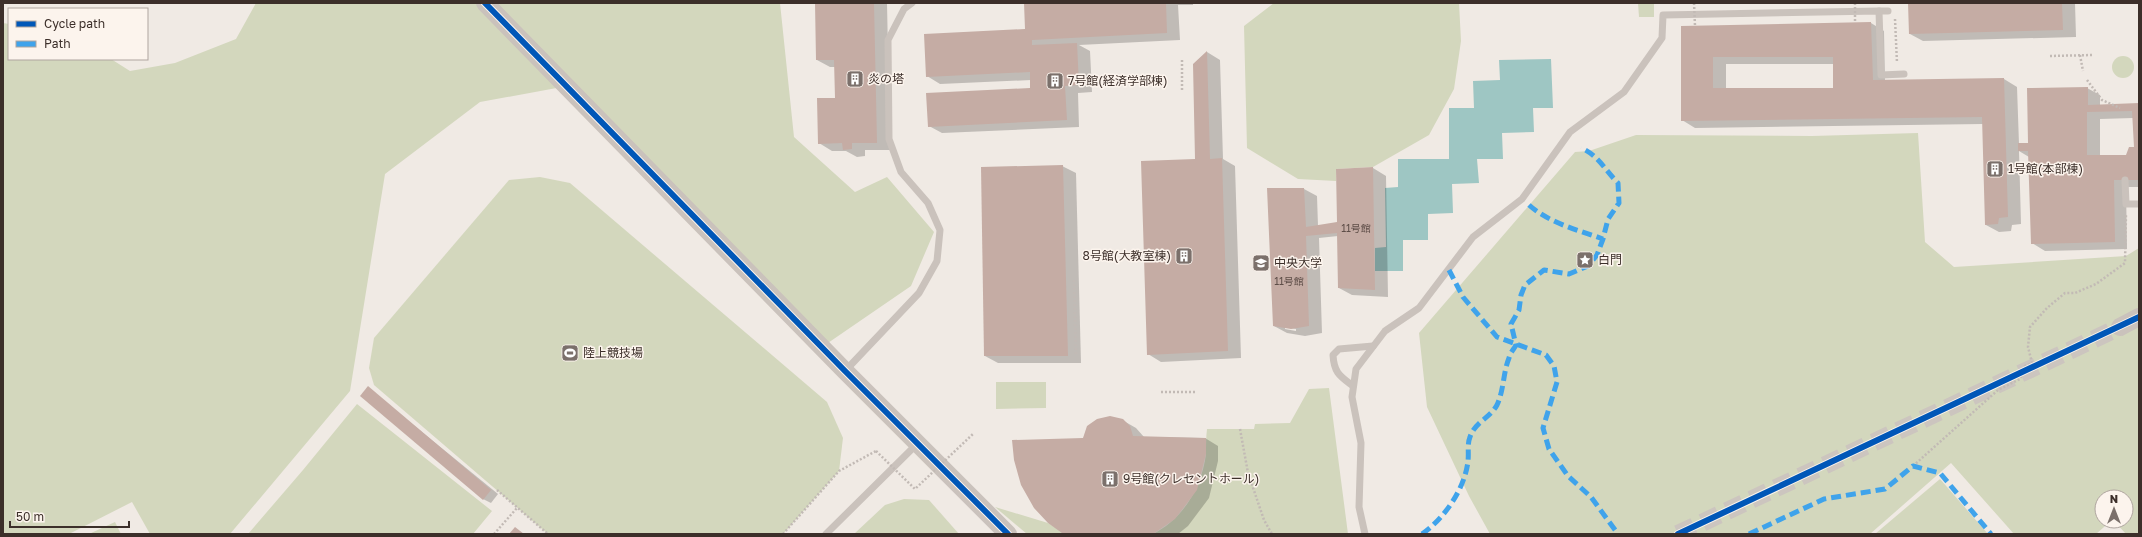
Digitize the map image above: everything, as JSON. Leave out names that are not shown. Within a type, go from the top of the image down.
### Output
[{"type":"street","points":[[485,3],[844,371],[1008,534]]},
{"type":"street","points":[[2120,327],[2139,318]]},
{"type":"lane","points":[[844,371],[919,293],[937,261],[940,230],[928,203],[901,172],[889,139],[888,40],[904,9],[912,3]]},
{"type":"lane","points":[[1879,11],[1880,75],[1904,74]]},
{"type":"lane","points":[[1365,534],[1359,507],[1361,443],[1352,397],[1356,369],[1385,331],[1419,308],[1473,237],[1522,199],[1570,132],[1624,92],[1662,38],[1663,15],[1888,11]]},
{"type":"lane","points":[[2125,180],[2126,204],[2139,204]]},
{"type":"lane","points":[[1353,386],[1339,375],[1334,367],[1333,355],[1339,349],[1374,346]]},
{"type":"lane","points":[[826,534],[917,444]]},
{"type":"path","points":[[1694,3],[1695,26]]},
{"type":"path","points":[[1855,3],[1855,22]]},
{"type":"path","points":[[1895,18],[1895,63],[1903,64]]},
{"type":"path","points":[[2080,55],[2083,71]]},
{"type":"path","points":[[2050,56],[2092,55]]},
{"type":"path","points":[[1182,60],[1182,92]]},
{"type":"path","points":[[2087,80],[2102,100],[2120,108]]},
{"type":"path","points":[[1913,466],[1998,390],[2020,379],[2024,366],[2032,363],[2028,347],[2030,327],[2047,308],[2065,293],[2075,293],[2096,284],[2125,264],[2126,204]]},
{"type":"path","points":[[1074,280],[1076,355]]},
{"type":"path","points":[[1161,392],[1195,392]]},
{"type":"path","points":[[1240,429],[1248,473],[1264,520],[1272,534]]},
{"type":"path","points":[[783,534],[839,472],[876,452],[915,489],[974,434]]},
{"type":"path","points":[[496,490],[548,534]]},
{"type":"path","points":[[494,534],[517,508]]},
{"type":"green space","points":[[256,3],[780,3],[794,137],[855,192],[887,177],[934,232],[911,286],[825,345],[562,87],[480,102],[385,174],[350,391],[230,534],[150,534],[132,502],[69,534],[3,534],[3,23],[8,24],[8,60],[113,60],[130,71],[175,63],[236,39]]},
{"type":"green space","points":[[1274,3],[1459,3],[1461,41],[1454,89],[1429,135],[1373,167],[1336,169],[1336,181],[1298,179],[1247,148],[1244,26]]},
{"type":"green space","points":[[1638,3],[1654,3],[1654,17],[1639,17]]},
{"type":"green space","points":[[2123,56],[2131,59],[2134,67],[2131,75],[2123,78],[2115,75],[2112,67],[2115,59]]},
{"type":"green space","points":[[1918,133],[1925,242],[1954,267],[2126,256],[2139,248],[2139,534],[2126,534],[2121,529],[2134,529],[2134,489],[2094,489],[2094,529],[2102,529],[2096,534],[2014,534],[1951,463],[1870,534],[1490,534],[1469,496],[1427,407],[1419,333],[1575,152],[1589,151],[1636,135],[1812,136]]},
{"type":"green space","name":"陸上競技場","points":[[540,177],[570,183],[827,402],[843,438],[839,471],[783,534],[548,534],[374,385],[369,368],[374,338],[509,180]]},
{"type":"green space","points":[[996,382],[1046,382],[1046,408],[996,409]]},
{"type":"green space","points":[[1329,388],[1348,534],[1153,534],[1164,528],[1182,511],[1195,490],[1204,466],[1207,429],[1254,429],[1255,424],[1290,423],[1309,389]]},
{"type":"green space","points":[[357,404],[492,511],[473,534],[248,534]]},
{"type":"green space","points":[[1940,479],[1988,534],[1875,534]]},
{"type":"green space","points":[[904,499],[929,500],[959,534],[854,534],[885,505]]},
{"type":"green space","points":[[995,507],[1048,523],[1066,534],[1027,534]]},
{"type":"green space","points":[[115,522],[121,534],[89,534]]},
{"type":"water","points":[[1551,59],[1553,108],[1533,108],[1534,132],[1502,133],[1503,159],[1477,159],[1479,183],[1452,184],[1453,213],[1428,214],[1428,240],[1403,240],[1403,271],[1375,271],[1375,248],[1386,247],[1385,188],[1398,187],[1398,159],[1449,159],[1449,108],[1474,108],[1473,81],[1500,80],[1499,60]]},
{"type":"building","name":"炎の塔","points":[[815,3],[874,3],[877,143],[852,143],[852,149],[843,150],[842,143],[818,144],[817,98],[835,98],[834,60],[816,60]]},
{"type":"building","name":"7号館(経済学部棟)","points":[[1024,3],[1166,3],[1167,33],[1032,40],[1032,45],[1077,43],[1079,85],[1065,86],[1067,120],[928,127],[926,93],[1030,88],[1030,72],[926,77],[924,34],[1025,29]]},
{"type":"building","points":[[1908,3],[2062,3],[2063,30],[1909,34]]},
{"type":"building","name":"1号館(本部棟)","points":[[1871,22],[1873,80],[2004,78],[2008,217],[1999,218],[1998,224],[1985,225],[1982,117],[1681,121],[1681,26]],"holes":[[[1713,57],[1833,57],[1833,88],[1713,88]]]},
{"type":"building","name":"8号館(大教室棟)","points":[[1207,51],[1210,159],[1222,158],[1228,351],[1147,355],[1141,161],[1195,159],[1193,64]]},
{"type":"building","points":[[2088,87],[2088,105],[2139,103],[2139,180],[2114,180],[2115,242],[2031,244],[2028,151],[2018,151],[2018,143],[2028,143],[2027,88]],"holes":[[[2132,111],[2134,147],[2129,147],[2126,155],[2087,155],[2087,112]]]},
{"type":"building","name":"8号館(大教室棟)","points":[[1063,165],[1068,356],[984,356],[981,167]]},
{"type":"building","points":[[1373,167],[1375,290],[1338,288],[1337,233],[1306,236],[1309,326],[1291,329],[1273,326],[1267,188],[1304,188],[1306,227],[1337,222],[1336,169]]},
{"type":"building","points":[[368,386],[491,490],[483,500],[360,396]]},
{"type":"building","name":"9号館(クレセントホール)","points":[[1110,416],[1123,419],[1130,426],[1133,436],[1206,438],[1206,454],[1197,490],[1175,519],[1153,534],[1062,533],[1048,523],[1034,508],[1021,485],[1014,460],[1012,440],[1083,438],[1087,426],[1097,419]]},
{"type":"building","points":[[515,527],[524,534],[509,534]]},
{"type":"tunnel","points":[[1678,534],[2120,327]]},
{"type":"marked path","points":[[1422,534],[1446,511],[1458,492],[1466,471],[1469,443],[1472,432],[1497,405],[1510,354],[1516,345],[1511,324],[1519,310],[1521,295],[1525,285],[1544,270],[1569,274],[1588,266],[1597,255],[1608,219],[1619,203],[1618,183],[1597,159],[1581,148]]},
{"type":"marked path","points":[[1529,205],[1545,217],[1603,239]]},
{"type":"marked path","points":[[1449,270],[1463,297],[1497,337],[1546,355],[1554,366],[1557,382],[1543,428],[1549,449],[1568,476],[1591,497],[1618,534]]},
{"type":"marked path","points":[[1749,534],[1824,499],[1885,489],[1913,466],[1940,473],[1991,534]]},
{"type":"cycle path","points":[[485,3],[845,371],[1008,534]]},
{"type":"cycle path","points":[[1678,534],[2139,317]]},
{"type":"place","name":"炎の塔","points":[[855,79]]},
{"type":"place","name":"7号館(経済学部棟)","points":[[1055,81]]},
{"type":"place","name":"1号館(本部棟)","points":[[1995,169]]},
{"type":"place","name":"8号館(大教室棟)","points":[[1184,256]]},
{"type":"place","name":"白門","points":[[1585,260]]},
{"type":"place","name":"中央大学","points":[[1261,263]]},
{"type":"place","name":"陸上競技場","points":[[570,353]]},
{"type":"place","name":"9号館(クレセントホール)","points":[[1110,479]]}]
